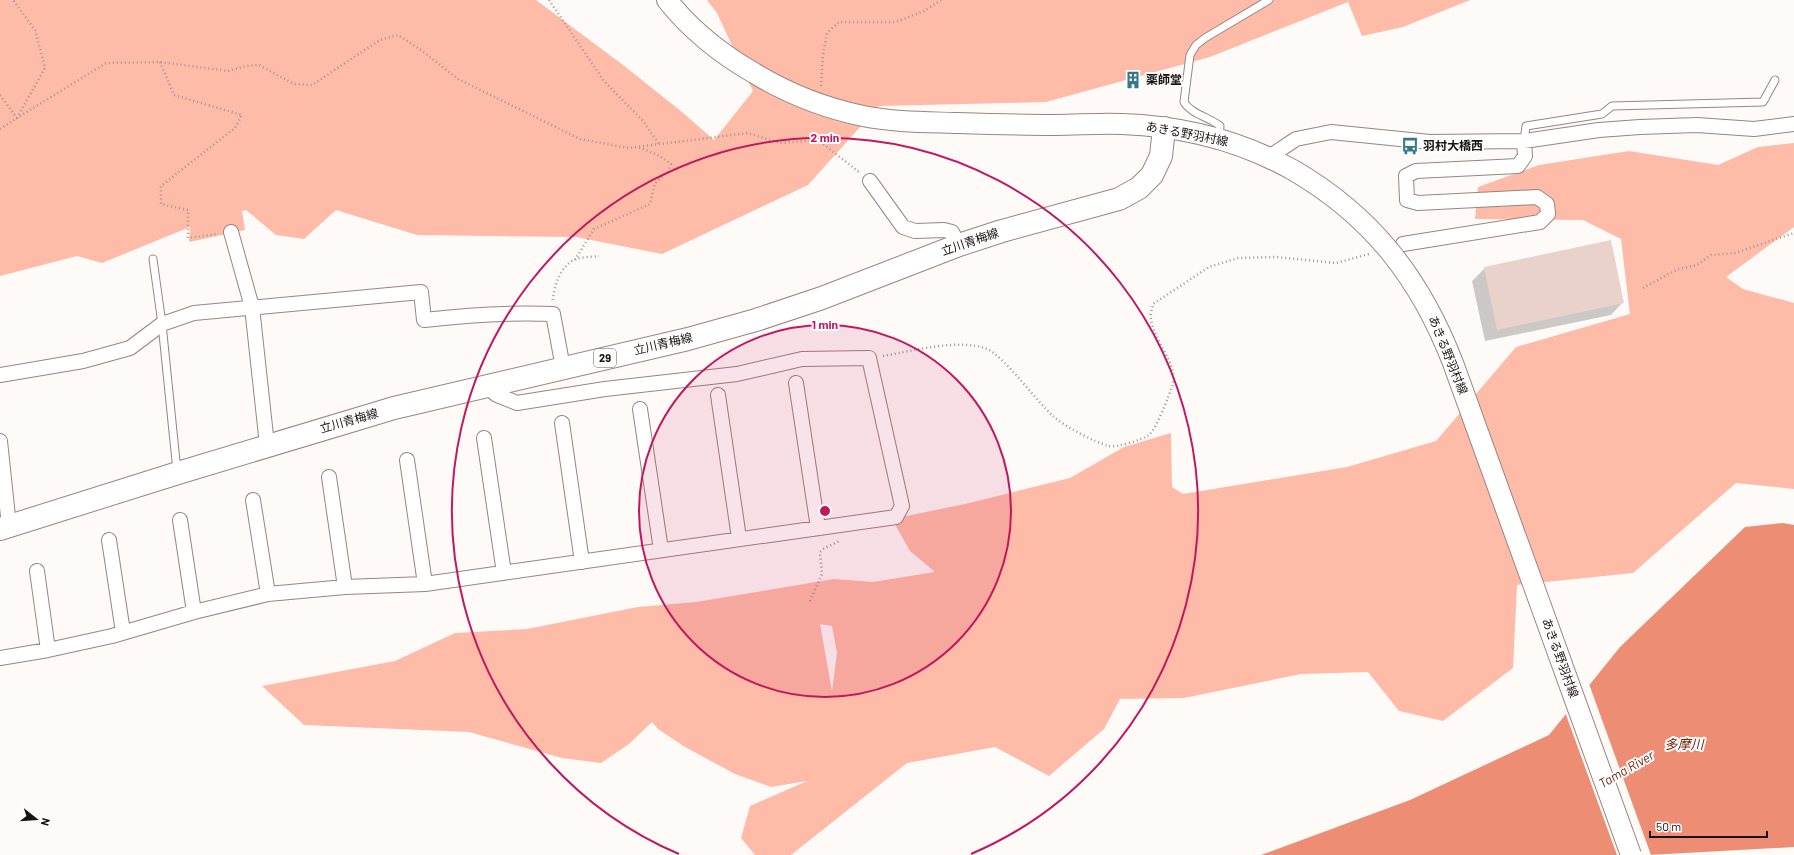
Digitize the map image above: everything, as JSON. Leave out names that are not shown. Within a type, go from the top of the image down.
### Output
[{"type":"main road","name":"あきる野羽村線","points":[[666,0],[701,35],[734,61],[786,90],[819,104],[862,116],[901,121],[1053,125],[1122,124],[1164,128],[1219,138],[1269,157],[1321,187],[1346,206],[1373,232],[1407,272],[1433,315],[1453,363],[1631,855]]},
{"type":"main road","name":"立川青梅線","points":[[4,527],[267,445],[394,408],[688,338],[756,320],[822,298],[959,245],[1129,194],[1148,180],[1157,164],[1161,156],[1164,128]]},
{"type":"street","points":[[1269,157],[1296,139],[1331,132],[1430,142],[1524,141],[1599,130],[1640,127],[1697,125],[1754,129],[1794,124]]},
{"type":"street","points":[[1402,244],[1540,222],[1548,214],[1547,204],[1537,197],[1418,204],[1407,200],[1406,176],[1416,171],[1518,166],[1525,156],[1524,141]]},
{"type":"street","points":[[870,181],[903,227],[915,231],[944,230],[952,232],[959,245]]},
{"type":"street","points":[[231,232],[252,306],[267,445]]},
{"type":"street","points":[[0,375],[82,361],[130,348],[162,324],[194,313],[252,306],[421,292],[424,320],[488,313],[517,312],[553,314],[563,368]]},
{"type":"street","points":[[0,658],[48,650],[268,594],[345,587],[425,584],[739,538],[896,517],[902,506],[869,358],[802,359],[737,374],[605,389],[517,403],[497,395],[485,386]]},
{"type":"street","points":[[796,382],[818,528]]},
{"type":"street","points":[[718,395],[739,538]]},
{"type":"street","points":[[640,410],[661,550]]},
{"type":"street","points":[[562,423],[582,562]]},
{"type":"street","points":[[484,438],[504,573]]},
{"type":"street","points":[[0,441],[4,527]]},
{"type":"street","points":[[407,460],[425,584]]},
{"type":"street","points":[[329,476],[345,587]]},
{"type":"street","points":[[253,500],[268,594]]},
{"type":"street","points":[[180,520],[194,612]]},
{"type":"street","points":[[108,540],[123,632]]},
{"type":"street","points":[[37,570],[48,650]]},
{"type":"lane","points":[[1219,138],[1220,126],[1212,120],[1194,112],[1184,102],[1190,55],[1196,45],[1205,38],[1269,0]]},
{"type":"lane","points":[[1524,141],[1526,126],[1602,114],[1612,106],[1764,102],[1775,80]]},
{"type":"lane","points":[[153,259],[162,324],[178,473]]},
{"type":"path","points":[[13,0],[34,30],[45,68],[17,118]]},
{"type":"path","points":[[549,0],[604,81],[642,120],[659,144]]},
{"type":"path","points":[[819,104],[823,55],[827,33],[838,22],[896,22],[924,11],[941,0]]},
{"type":"path","points":[[0,129],[106,63],[160,62],[228,71],[246,66],[259,65],[294,84],[312,85],[380,40],[398,35],[421,50],[458,79],[580,139],[629,148],[748,133],[780,143],[818,140],[870,181]]},
{"type":"path","points":[[160,62],[174,95],[242,116],[235,128],[161,186],[161,204],[188,210],[188,238],[231,232]]},
{"type":"path","points":[[0,95],[17,118]]},
{"type":"path","points":[[553,314],[554,291],[562,271],[575,260],[594,229],[650,204],[655,183],[668,172],[671,164],[660,156],[637,147]]},
{"type":"path","points":[[1642,288],[1678,269],[1697,265],[1712,255],[1735,253],[1794,233]]},
{"type":"path","points":[[869,358],[948,346],[971,345],[989,350],[1005,364],[1054,417],[1078,432],[1110,447],[1125,445],[1149,435],[1161,415],[1174,381],[1170,361],[1155,334],[1151,318],[1153,304],[1209,267],[1238,258],[1276,257],[1336,264],[1373,252]]},
{"type":"path","points":[[575,260],[599,256]]},
{"type":"path","points":[[810,601],[822,574],[820,552],[823,549]]},
{"type":"shaded area","points":[[0,0],[536,0],[623,65],[682,112],[714,140],[753,91],[717,13],[707,0],[1470,0],[1403,27],[1362,36],[1348,2],[1210,57],[1046,102],[879,106],[808,185],[662,254],[576,237],[417,235],[336,210],[304,239],[276,235],[246,210],[242,211],[245,230],[189,242],[190,227],[102,263],[77,256],[0,276]]},
{"type":"shaded area","points":[[1794,143],[1794,227],[1726,277],[1743,289],[1794,303],[1794,489],[1736,483],[1633,573],[1517,585],[1513,668],[1443,721],[1399,711],[1368,672],[1301,674],[1184,698],[1120,699],[1104,729],[1049,776],[995,747],[907,763],[791,855],[755,855],[741,838],[750,806],[807,781],[771,787],[735,774],[685,747],[658,729],[652,722],[629,744],[601,763],[562,758],[469,732],[304,725],[262,686],[395,661],[455,633],[527,629],[638,607],[696,602],[834,579],[873,582],[935,572],[910,551],[892,519],[965,504],[1070,478],[1124,447],[1171,433],[1172,487],[1183,494],[1347,467],[1436,441],[1516,347],[1630,314],[1621,239],[1583,220],[1475,219],[1478,187],[1539,165],[1629,151],[1718,165],[1758,147]],"holes":[[[820,624],[832,626],[837,653],[832,691]]]},
{"type":"water","name":"多摩川","points":[[1783,523],[1794,525],[1794,847],[1649,855],[1261,855],[1410,800],[1549,735],[1620,647],[1745,527]]},
{"type":"pier","points":[[1589,684],[1651,855],[1617,855],[1565,712]]},
{"type":"building","name":"薬師堂","points":[[1130,75],[1138,77],[1137,85],[1128,84]]},
{"type":"building","points":[[1611,240],[1624,303],[1497,330],[1484,267]]},
{"type":"place","name":"薬師堂","points":[[1133,80]]},
{"type":"place","name":"羽村大橋西","points":[[1410,146]]},
{"type":"water label","name":"Tama River","points":[[1626,769]]}]
